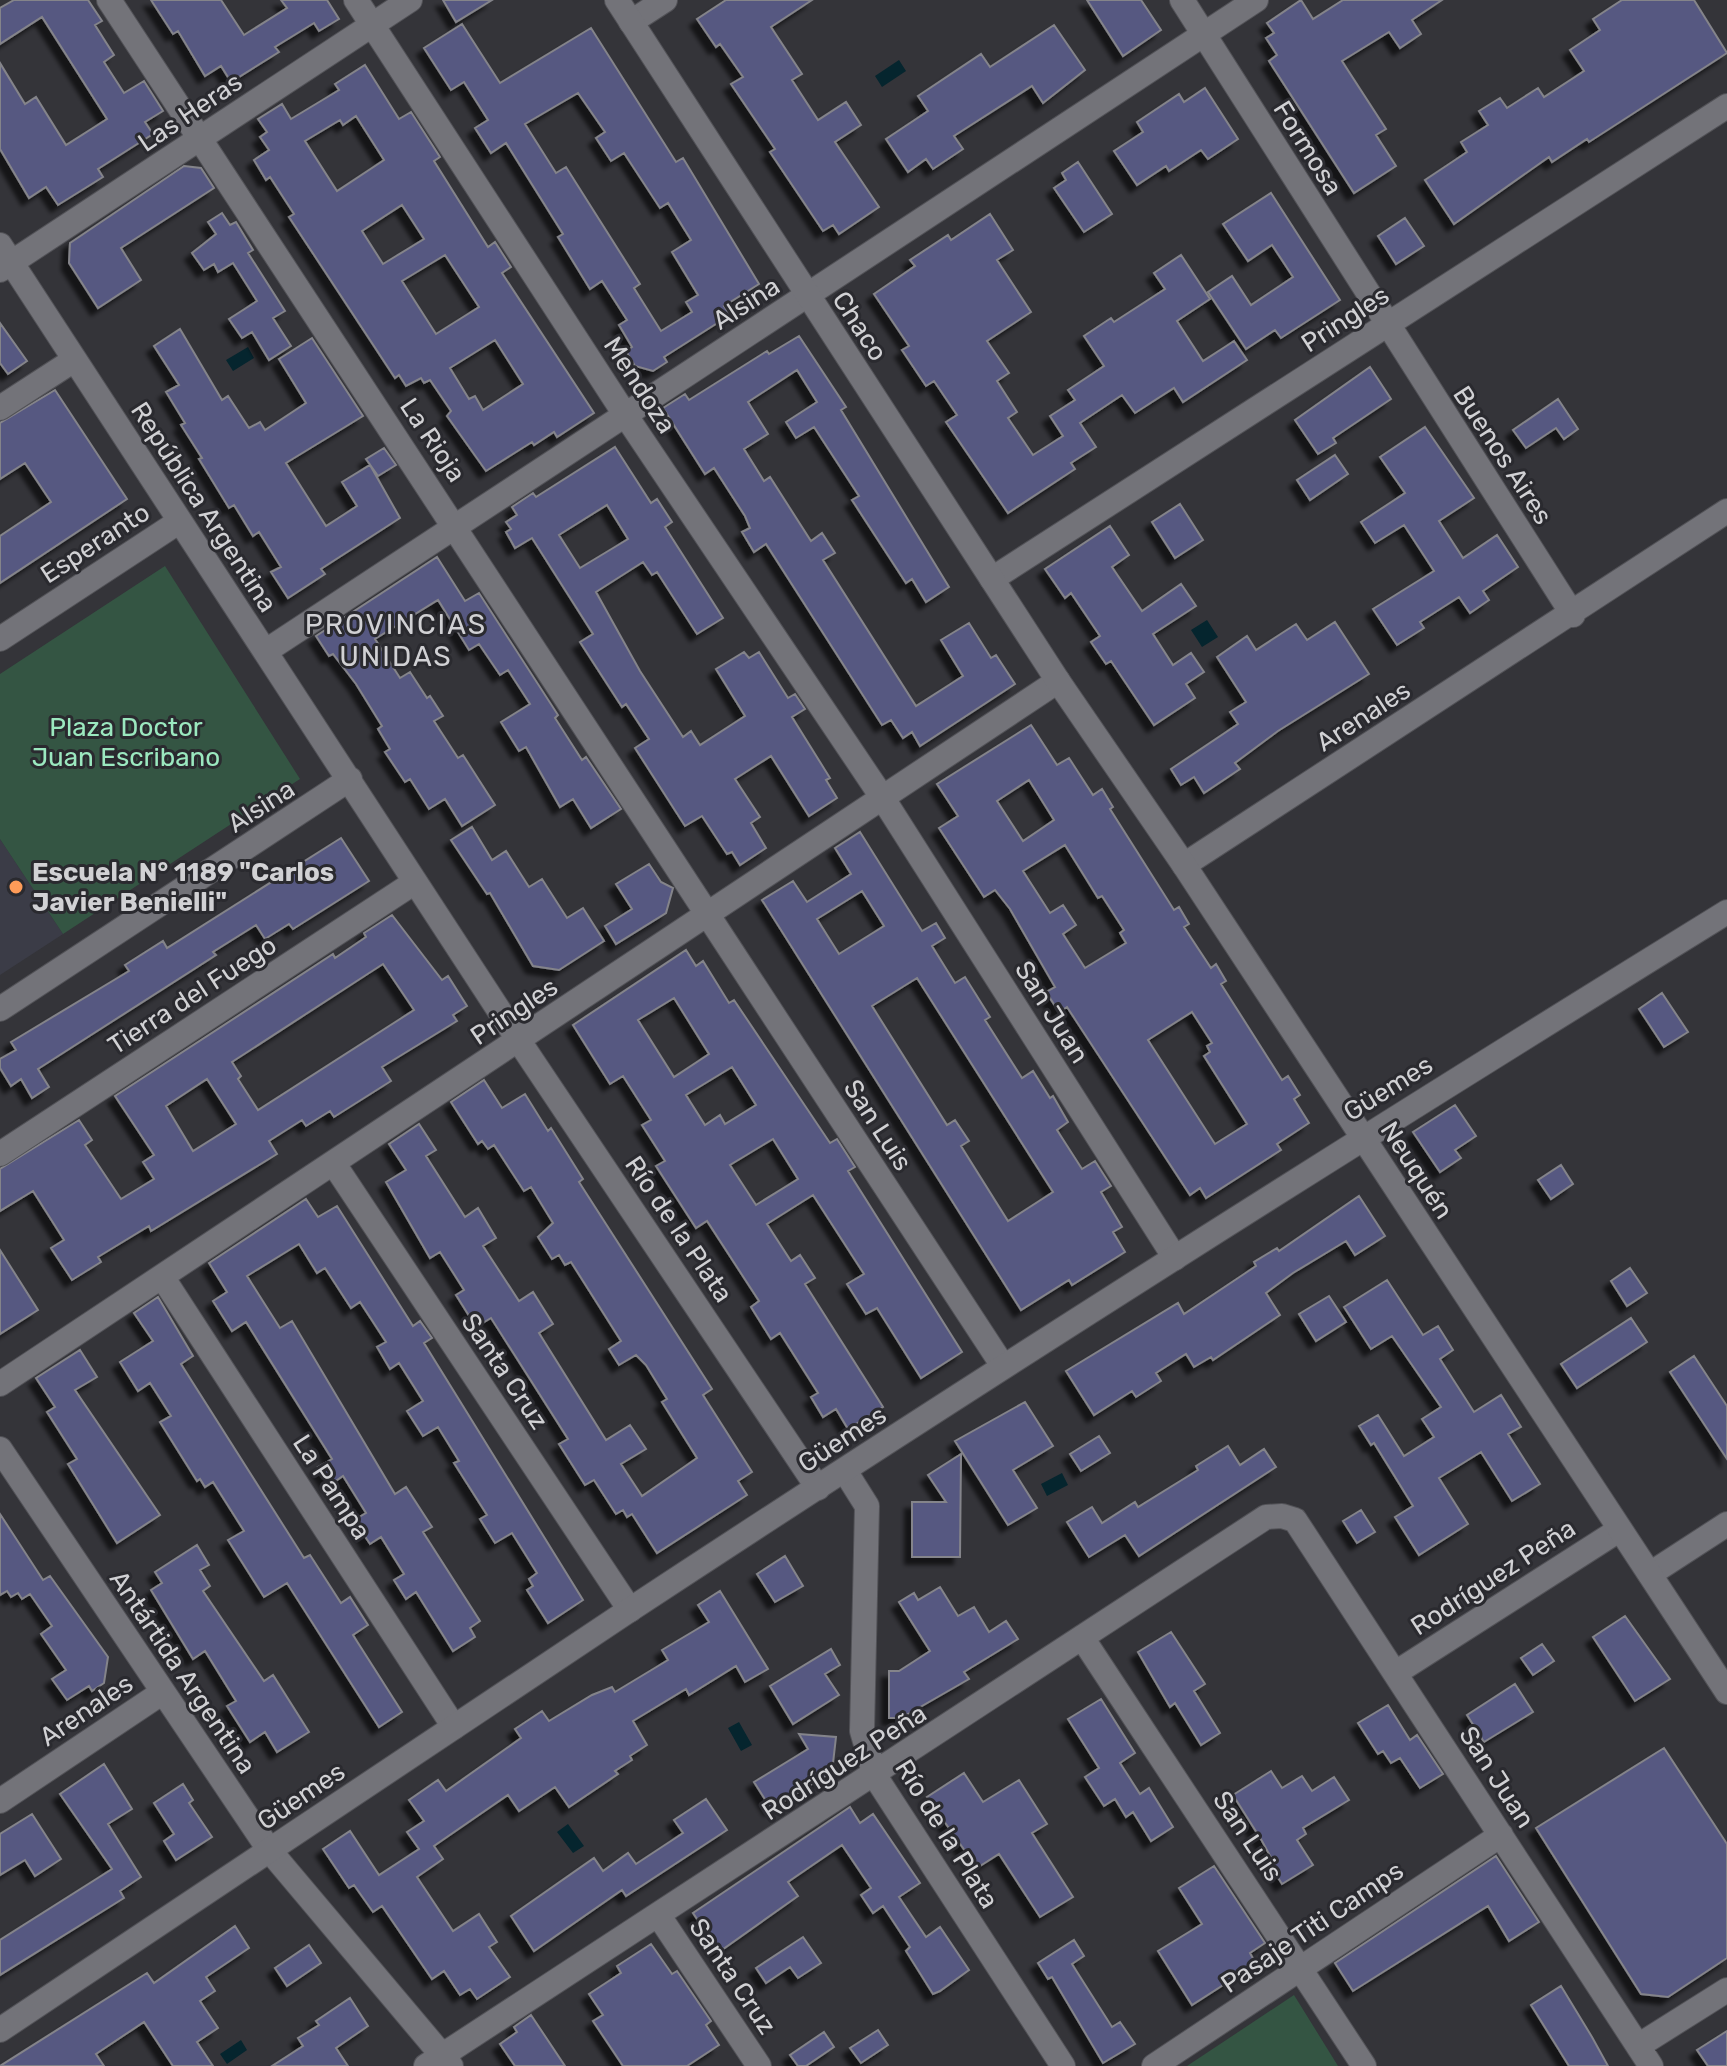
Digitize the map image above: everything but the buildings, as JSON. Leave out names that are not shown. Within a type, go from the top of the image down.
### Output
[{"type":"street","name":"La Rioja","points":[[109,0],[456,526],[705,915]]},
{"type":"street","name":"Mendoza","points":[[356,0],[626,416],[882,797]]},
{"type":"street","name":"Las Heras","points":[[4,259],[200,139],[410,0]]},
{"type":"street","name":"Chaco","points":[[617,0],[1058,681]]},
{"type":"street","points":[[631,22],[665,0]]},
{"type":"street","name":"Formosa","points":[[1182,0],[1387,326]]},
{"type":"street","name":"Alsina","points":[[266,651],[1256,0]]},
{"type":"street","name":"Pringles","points":[[992,579],[1727,106]]},
{"type":"street","name":"República Argentina","points":[[4,259],[266,651],[519,1041]]},
{"type":"street","name":"Buenos Aires","points":[[1387,326],[1573,615]]},
{"type":"street","points":[[0,408],[74,360]]},
{"type":"street","name":"Arenales","points":[[1184,865],[1573,615],[1727,511]]},
{"type":"street","name":"Esperanto","points":[[0,639],[180,521]]},
{"type":"street","name":"Pringles","points":[[0,1384],[1058,681]]},
{"type":"street","name":"Neuquén","points":[[1058,681],[1184,865],[1727,1692]]},
{"type":"street","name":"Alsina","points":[[0,1009],[350,779]]},
{"type":"street","name":"San Juan","points":[[882,797],[1175,1258]]},
{"type":"street","name":"Tierra del Fuego","points":[[0,1154],[415,882]]},
{"type":"street","name":"Güemes","points":[[0,2030],[630,1610],[1003,1366],[1362,1137],[1727,912]]},
{"type":"street","name":"San Luis","points":[[705,915],[1003,1366]]},
{"type":"street","name":"Río de la Plata","points":[[519,1041],[818,1488]]},
{"type":"street","name":"Santa Cruz","points":[[334,1164],[630,1610]]},
{"type":"street","name":"La Pampa","points":[[163,1278],[454,1727]]},
{"type":"street","name":"Antártida Argentina","points":[[0,1449],[270,1851],[440,2062]]},
{"type":"street","name":"Río de la Plata","points":[[845,1471],[867,1506],[862,1731],[875,1776],[1063,2066]]},
{"type":"street","name":"Rodríguez Peña","points":[[440,2062],[1266,1517],[1282,1516],[1295,1520]]},
{"type":"street","name":"San Juan","points":[[1295,1520],[1397,1672],[1644,2056]]},
{"type":"street","points":[[1650,1574],[1727,1524]]},
{"type":"street","name":"Rodríguez Peña","points":[[1397,1672],[1619,1530]]},
{"type":"street","name":"San Luis","points":[[1083,1639],[1364,2066]]},
{"type":"street","name":"Arenales","points":[[0,1801],[163,1692]]},
{"type":"street","name":"Pasaje Titi Camps","points":[[1154,2066],[1501,1835]]},
{"type":"street","name":"Santa Cruz","points":[[659,1916],[759,2066]]},
{"type":"street","points":[[1644,2056],[1727,1990]]},
{"type":"shaded area","name":"Escuela N° 1189 \"Carlos Javier Benielli\"","points":[[0,839],[63,934],[0,975]]},
{"type":"green space","name":"Plaza Doctor Juan Escribano","points":[[165,566],[300,779],[63,934],[0,839],[0,674]]},
{"type":"green space","points":[[1294,1995],[1338,2066],[1187,2066]]},
{"type":"water","points":[[899,60],[906,71],[882,87],[875,76]]},
{"type":"water","points":[[248,347],[254,358],[233,371],[226,360]]},
{"type":"water","points":[[1207,620],[1218,637],[1202,647],[1191,630]]},
{"type":"water","points":[[1062,1473],[1068,1485],[1047,1496],[1041,1484]]},
{"type":"water","points":[[739,1722],[752,1745],[741,1751],[728,1728]]},
{"type":"water","points":[[568,1824],[584,1846],[573,1853],[557,1832]]},
{"type":"water","points":[[241,2040],[247,2050],[227,2064],[220,2054]]},
{"type":"place","name":"Escuela N° 1189 \"Carlos Javier Benielli\"","points":[[16,887]]},
{"type":"district","name":"PROVINCIAS UNIDAS","points":[[396,640]]}]
